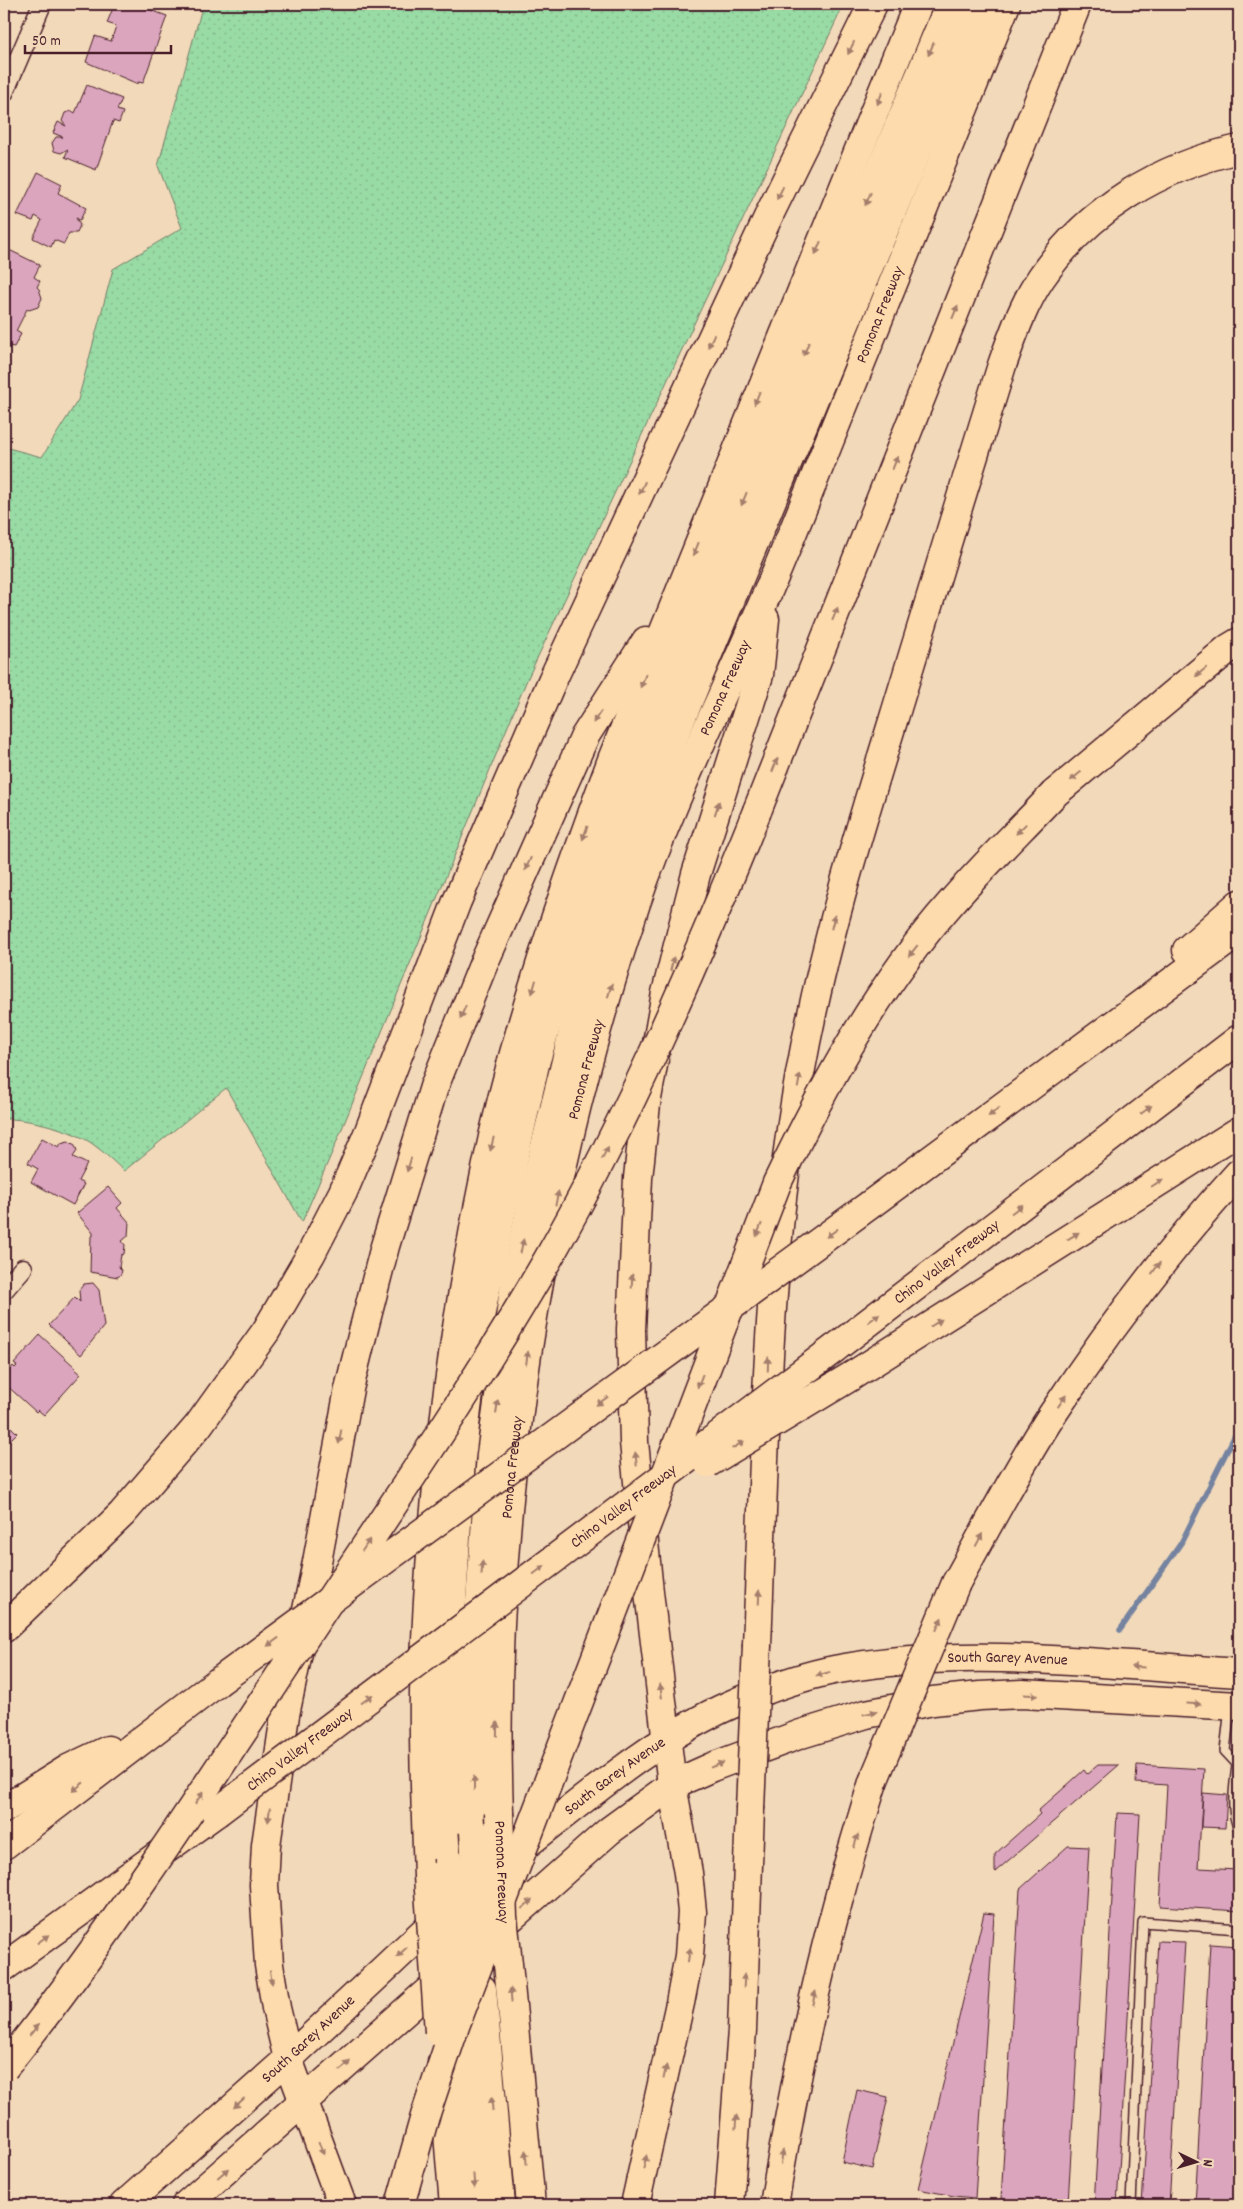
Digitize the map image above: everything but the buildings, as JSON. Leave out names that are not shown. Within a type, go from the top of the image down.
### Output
[{"type":"main road","points":[[4,1628],[122,1514],[198,1426],[266,1331],[312,1254],[343,1192],[369,1132],[458,901],[552,681],[771,211],[873,4]]},
{"type":"main road","points":[[476,2205],[458,2010],[424,1769],[424,1694],[428,1594],[451,1364],[464,1280],[485,1172],[514,1055],[568,877],[680,587],[918,4]]},
{"type":"main road","points":[[454,2205],[439,2032],[438,1867],[447,1680],[461,1458],[476,1337],[501,1214],[536,1060],[578,920],[625,790],[950,4]]},
{"type":"main road","points":[[501,2205],[482,1989],[474,1832],[475,1668],[491,1454],[514,1282],[534,1191],[578,1012],[614,895],[671,743],[978,4]]},
{"type":"main road","name":"Pomona Freeway","points":[[531,2205],[503,1917],[497,1763],[498,1680],[509,1510],[531,1325],[568,1146],[599,1025],[637,902],[679,792],[767,595],[1006,4]]},
{"type":"main road","points":[[4,2068],[90,1958],[159,1858],[407,1483],[509,1324],[591,1179],[645,1074],[718,908],[1077,4]]},
{"type":"main road","points":[[729,2205],[742,2030],[770,1326],[782,1198],[806,1041],[823,961],[843,884],[1002,364],[1017,324],[1041,279],[1063,250],[1092,220],[1144,183],[1187,163],[1239,149]]},
{"type":"main road","points":[[342,2205],[288,2060],[276,2008],[268,1956],[264,1885],[268,1819],[285,1715],[318,1562],[349,1389],[385,1246],[432,1096],[460,1020],[585,736],[680,587]]},
{"type":"main road","points":[[635,2205],[680,2002],[692,1933],[688,1873],[672,1785],[649,1592],[634,1442],[631,1330],[638,1178],[646,1104],[668,985],[696,874],[759,675],[767,595]]},
{"type":"main road","points":[[400,2205],[425,2116],[455,2026],[777,1183],[811,1112],[870,1014],[909,955],[950,904],[1054,794],[1229,648],[1239,642]]},
{"type":"main road","points":[[1033,1083],[1239,904]]},
{"type":"main road","points":[[4,1845],[218,1682],[1239,932]]},
{"type":"main road","name":"Chino Valley Freeway","points":[[4,1967],[216,1812],[835,1348],[1239,1039]]},
{"type":"main road","points":[[618,1510],[694,1471],[850,1377],[1239,1131]]},
{"type":"main road","points":[[774,2205],[786,2133],[811,2013],[838,1899],[873,1782],[956,1583],[1002,1498],[1046,1424],[1106,1337],[1164,1258],[1239,1173]]},
{"type":"main road","name":"South Garey Avenue","points":[[124,2205],[288,2060],[462,1895],[581,1802],[667,1739],[730,1705],[793,1681],[843,1668],[888,1662],[996,1659],[1239,1673]]},
{"type":"main road","name":"South Garey Avenue","points":[[186,2205],[609,1831],[672,1785],[712,1767],[801,1734],[866,1714],[932,1701],[1022,1694],[1235,1706]]},
{"type":"main road","points":[[4,1809],[68,1769],[159,1726]]},
{"type":"street","points":[[4,93],[42,4]]},
{"type":"street","points":[[4,1290],[23,1268]]},
{"type":"lane","points":[[1235,1706],[1225,1751],[1238,1766],[1234,1788],[1236,1823],[1239,1828]]},
{"type":"lane","points":[[1131,2205],[1144,1922],[1239,1929]]},
{"type":"green space","points":[[203,4],[844,4],[526,682],[302,1222],[226,1088],[124,1171],[106,1154],[75,1134],[38,1123],[4,1119],[4,447],[42,457],[78,400],[113,269],[182,228],[158,166]]},
{"type":"waterway","points":[[1120,1630],[1181,1543],[1239,1427]]}]
